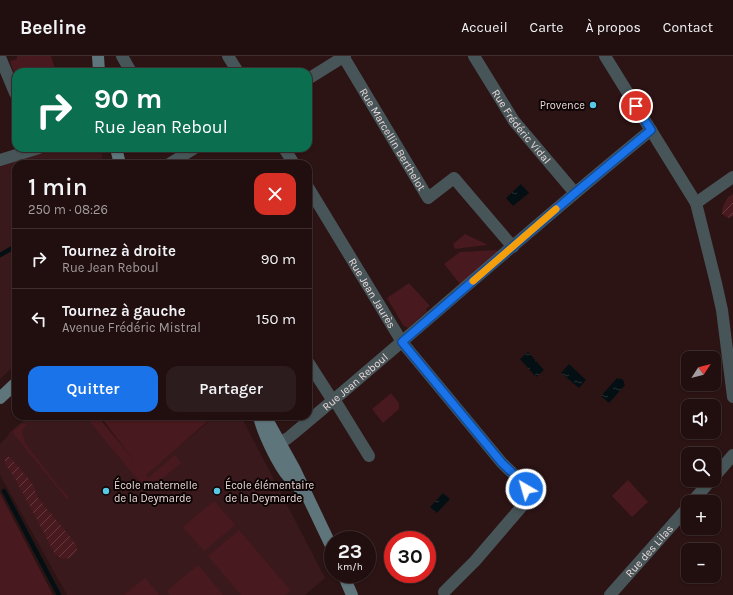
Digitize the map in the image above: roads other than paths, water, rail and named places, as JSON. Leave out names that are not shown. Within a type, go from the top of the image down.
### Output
[{"type":"street","points":[[98,56],[99,68]]},
{"type":"street","points":[[122,56],[130,68]]},
{"type":"street","points":[[228,56],[236,68]]},
{"type":"street","points":[[312,76],[344,56]]},
{"type":"street","name":"Rue Marcellin Berthelot","points":[[344,56],[428,198],[454,178],[513,247]]},
{"type":"street","name":"Rue Frédéric Vidal","points":[[474,56],[514,121],[575,193]]},
{"type":"street","points":[[605,56],[696,203],[720,303],[733,397]]},
{"type":"street","points":[[0,57],[12,86]]},
{"type":"street","name":"Rue Jean Reboul","points":[[312,418],[651,130]]},
{"type":"street","points":[[0,160],[26,152]]},
{"type":"street","points":[[696,203],[733,177]]},
{"type":"street","name":"Rue Jean Jaurès","points":[[312,194],[402,342],[502,463],[522,482],[530,497],[476,561],[444,592]]},
{"type":"street","points":[[312,368],[333,401],[338,404],[368,456]]},
{"type":"street","points":[[0,398],[12,387]]},
{"type":"street","points":[[262,420],[284,470],[306,496]]},
{"type":"street","points":[[263,420],[275,442],[281,443],[324,532]]},
{"type":"street","name":"Rue Jean Reboul","points":[[281,443],[309,420]]},
{"type":"street","points":[[721,471],[731,462]]},
{"type":"street","points":[[698,495],[706,487]]},
{"type":"street","name":"Rue des Lilas","points":[[610,595],[681,514]]},
{"type":"street","points":[[347,583],[352,595]]},
{"type":"water","points":[[521,184],[529,193],[513,206],[506,198]]},
{"type":"water","points":[[528,352],[544,370],[536,377],[520,359]]},
{"type":"water","points":[[569,364],[586,380],[579,388],[561,373]]},
{"type":"water","points":[[617,378],[624,381],[625,385],[609,403],[601,396]]},
{"type":"water","points":[[443,493],[450,499],[437,513],[430,507]]},
{"type":"waterway","points":[[0,255],[12,248]]},
{"type":"waterway","points":[[4,491],[59,595]]},
{"type":"place","name":"Provence","points":[[593,105]]},
{"type":"place","name":"École maternelle de la Deymarde","points":[[106,491]]},
{"type":"place","name":"École élémentaire de la Deymarde","points":[[217,491]]}]
